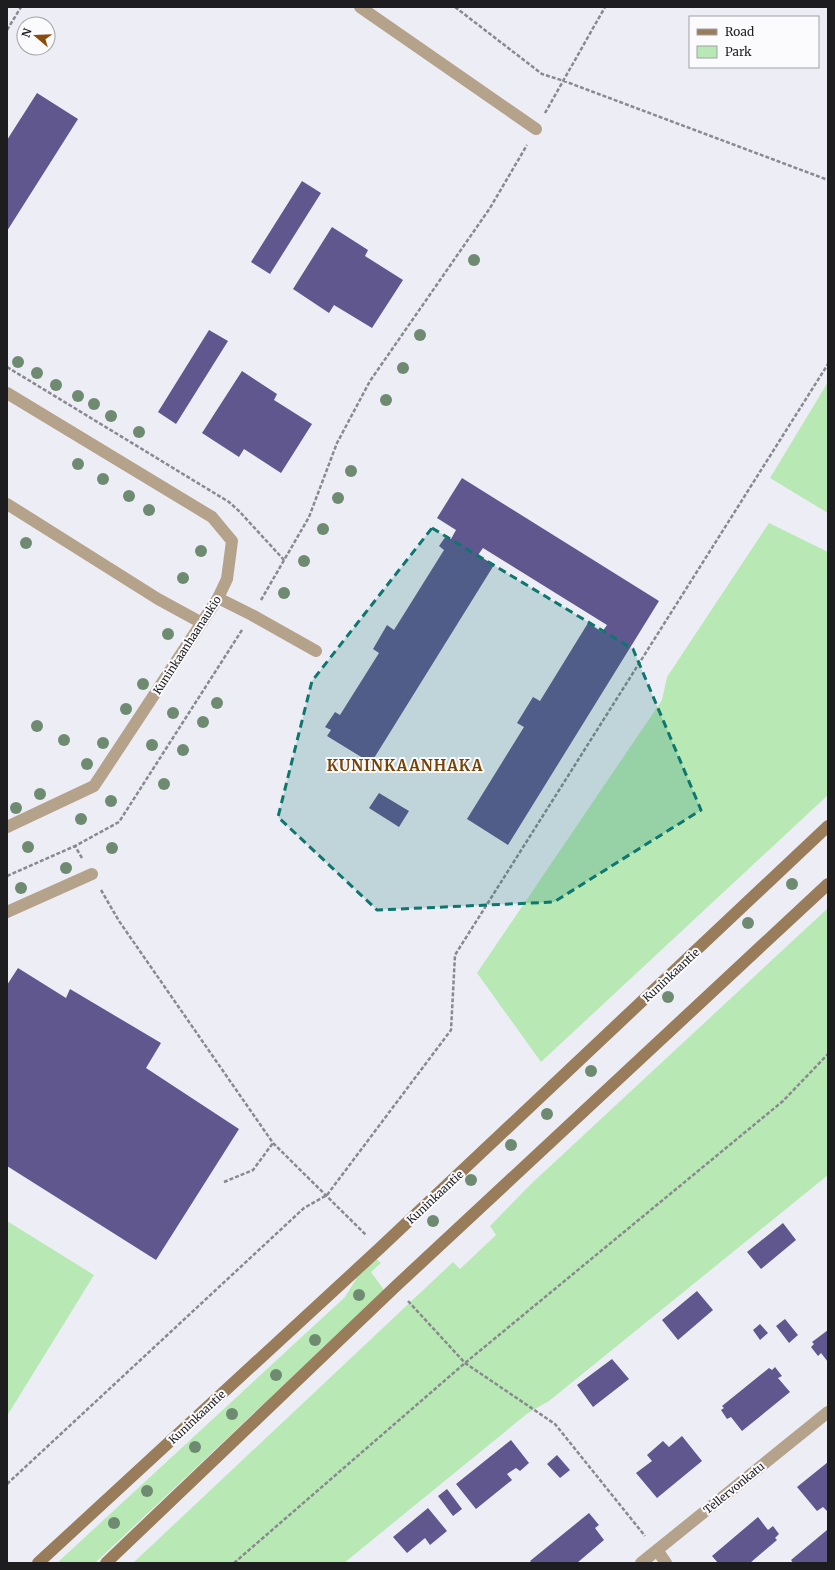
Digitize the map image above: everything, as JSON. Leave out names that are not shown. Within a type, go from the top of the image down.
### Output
[{"type":"main road","name":"Kuninkaantie","points":[[38,1563],[380,1248],[828,826]]},
{"type":"main road","points":[[106,1563],[395,1287],[828,884]]},
{"type":"street","points":[[360,7],[536,129]]},
{"type":"street","name":"Kuninkaanhaanaukio","points":[[7,393],[212,517],[232,541],[227,579],[218,598],[94,786],[7,827]]},
{"type":"street","points":[[7,504],[158,599],[202,623]]},
{"type":"street","points":[[218,598],[252,615],[316,651]]},
{"type":"street","points":[[7,912],[92,874]]},
{"type":"street","name":"Tellervonkatu","points":[[641,1563],[828,1412]]},
{"type":"street","points":[[656,1550],[666,1563]]},
{"type":"path","points":[[7,30],[21,7]]},
{"type":"path","points":[[455,7],[542,74],[828,180]]},
{"type":"path","points":[[7,876],[75,846],[119,822],[252,615],[309,517],[337,443],[370,381],[490,208],[605,7]]},
{"type":"path","points":[[7,1484],[304,1208],[327,1195],[451,1030],[455,955],[828,364]]},
{"type":"path","points":[[75,846],[119,921],[273,1143],[380,1248]]},
{"type":"path","points":[[234,1563],[465,1363],[783,1101],[828,1054]]},
{"type":"path","points":[[224,1182],[253,1170],[273,1143]]},
{"type":"path","points":[[395,1287],[465,1363],[555,1424],[656,1550]]},
{"type":"highlighted area","points":[[432,528],[633,649],[701,810],[554,902],[377,910],[278,817],[312,681]]},
{"type":"green space","points":[[828,382],[828,513],[770,478]]},
{"type":"green space","points":[[769,523],[828,552],[828,795],[541,1062],[477,973],[662,700],[667,677]]},
{"type":"green space","points":[[828,908],[828,1175],[549,1401],[528,1413],[344,1563],[133,1563],[453,1262],[460,1269],[496,1235],[490,1226],[531,1184]]},
{"type":"green space","points":[[7,1221],[94,1275],[7,1416]]},
{"type":"green space","points":[[374,1257],[381,1263],[371,1272],[384,1290],[95,1563],[57,1563],[345,1297],[361,1271]]},
{"type":"building","points":[[37,93],[78,119],[7,231],[7,140]]},
{"type":"building","points":[[302,181],[321,193],[270,274],[251,262]]},
{"type":"building","points":[[332,227],[368,250],[365,256],[403,280],[372,328],[334,305],[329,313],[293,289]]},
{"type":"building","points":[[209,330],[228,341],[176,424],[158,412]]},
{"type":"building","points":[[242,371],[277,394],[274,400],[312,424],[281,473],[244,449],[239,457],[202,433]]},
{"type":"building","points":[[462,478],[659,601],[508,845],[467,819],[524,727],[517,723],[533,697],[540,701],[588,623],[602,632],[607,625],[483,548],[478,555],[494,565],[371,763],[327,736],[331,730],[325,727],[335,712],[340,715],[379,653],[373,649],[387,625],[394,630],[444,550],[439,546],[446,536],[451,539],[456,530],[437,518]]},
{"type":"building","points":[[379,793],[409,811],[399,827],[369,808]]},
{"type":"building","points":[[18,968],[66,998],[70,989],[161,1043],[146,1068],[239,1129],[156,1260],[7,1166],[7,985]]},
{"type":"building","points":[[783,1223],[796,1240],[761,1269],[747,1252]]},
{"type":"building","points":[[697,1291],[713,1310],[678,1340],[662,1320]]},
{"type":"building","points":[[785,1319],[798,1335],[789,1343],[776,1326]]},
{"type":"building","points":[[760,1324],[768,1333],[760,1340],[753,1330]]},
{"type":"building","points":[[828,1330],[828,1362],[821,1353],[818,1356],[811,1347],[814,1344],[812,1342]]},
{"type":"building","points":[[612,1359],[629,1379],[593,1407],[577,1385]]},
{"type":"building","points":[[775,1367],[782,1376],[778,1378],[790,1392],[742,1431],[731,1417],[727,1419],[721,1410],[724,1408],[722,1406],[769,1368],[772,1370]]},
{"type":"building","points":[[682,1436],[702,1461],[657,1498],[636,1473],[652,1461],[647,1455],[663,1441],[669,1447]]},
{"type":"building","points":[[511,1440],[529,1463],[520,1471],[516,1468],[507,1474],[512,1480],[476,1509],[456,1484]]},
{"type":"building","points":[[557,1455],[570,1470],[560,1478],[547,1464]]},
{"type":"building","points":[[828,1462],[828,1510],[827,1511],[823,1507],[817,1511],[797,1487]]},
{"type":"building","points":[[447,1489],[462,1509],[453,1516],[438,1496]]},
{"type":"building","points":[[428,1508],[447,1531],[430,1545],[425,1538],[407,1553],[393,1537]]},
{"type":"building","points":[[589,1513],[599,1525],[595,1528],[604,1540],[577,1563],[532,1563],[530,1561]]},
{"type":"building","points":[[758,1517],[768,1530],[773,1526],[779,1534],[775,1538],[777,1540],[750,1563],[718,1563],[712,1556]]},
{"type":"building","points":[[827,1530],[828,1562],[793,1563],[791,1560]]},
{"type":"district","name":"KUNINKAANHAKA","points":[[405,766]]}]
